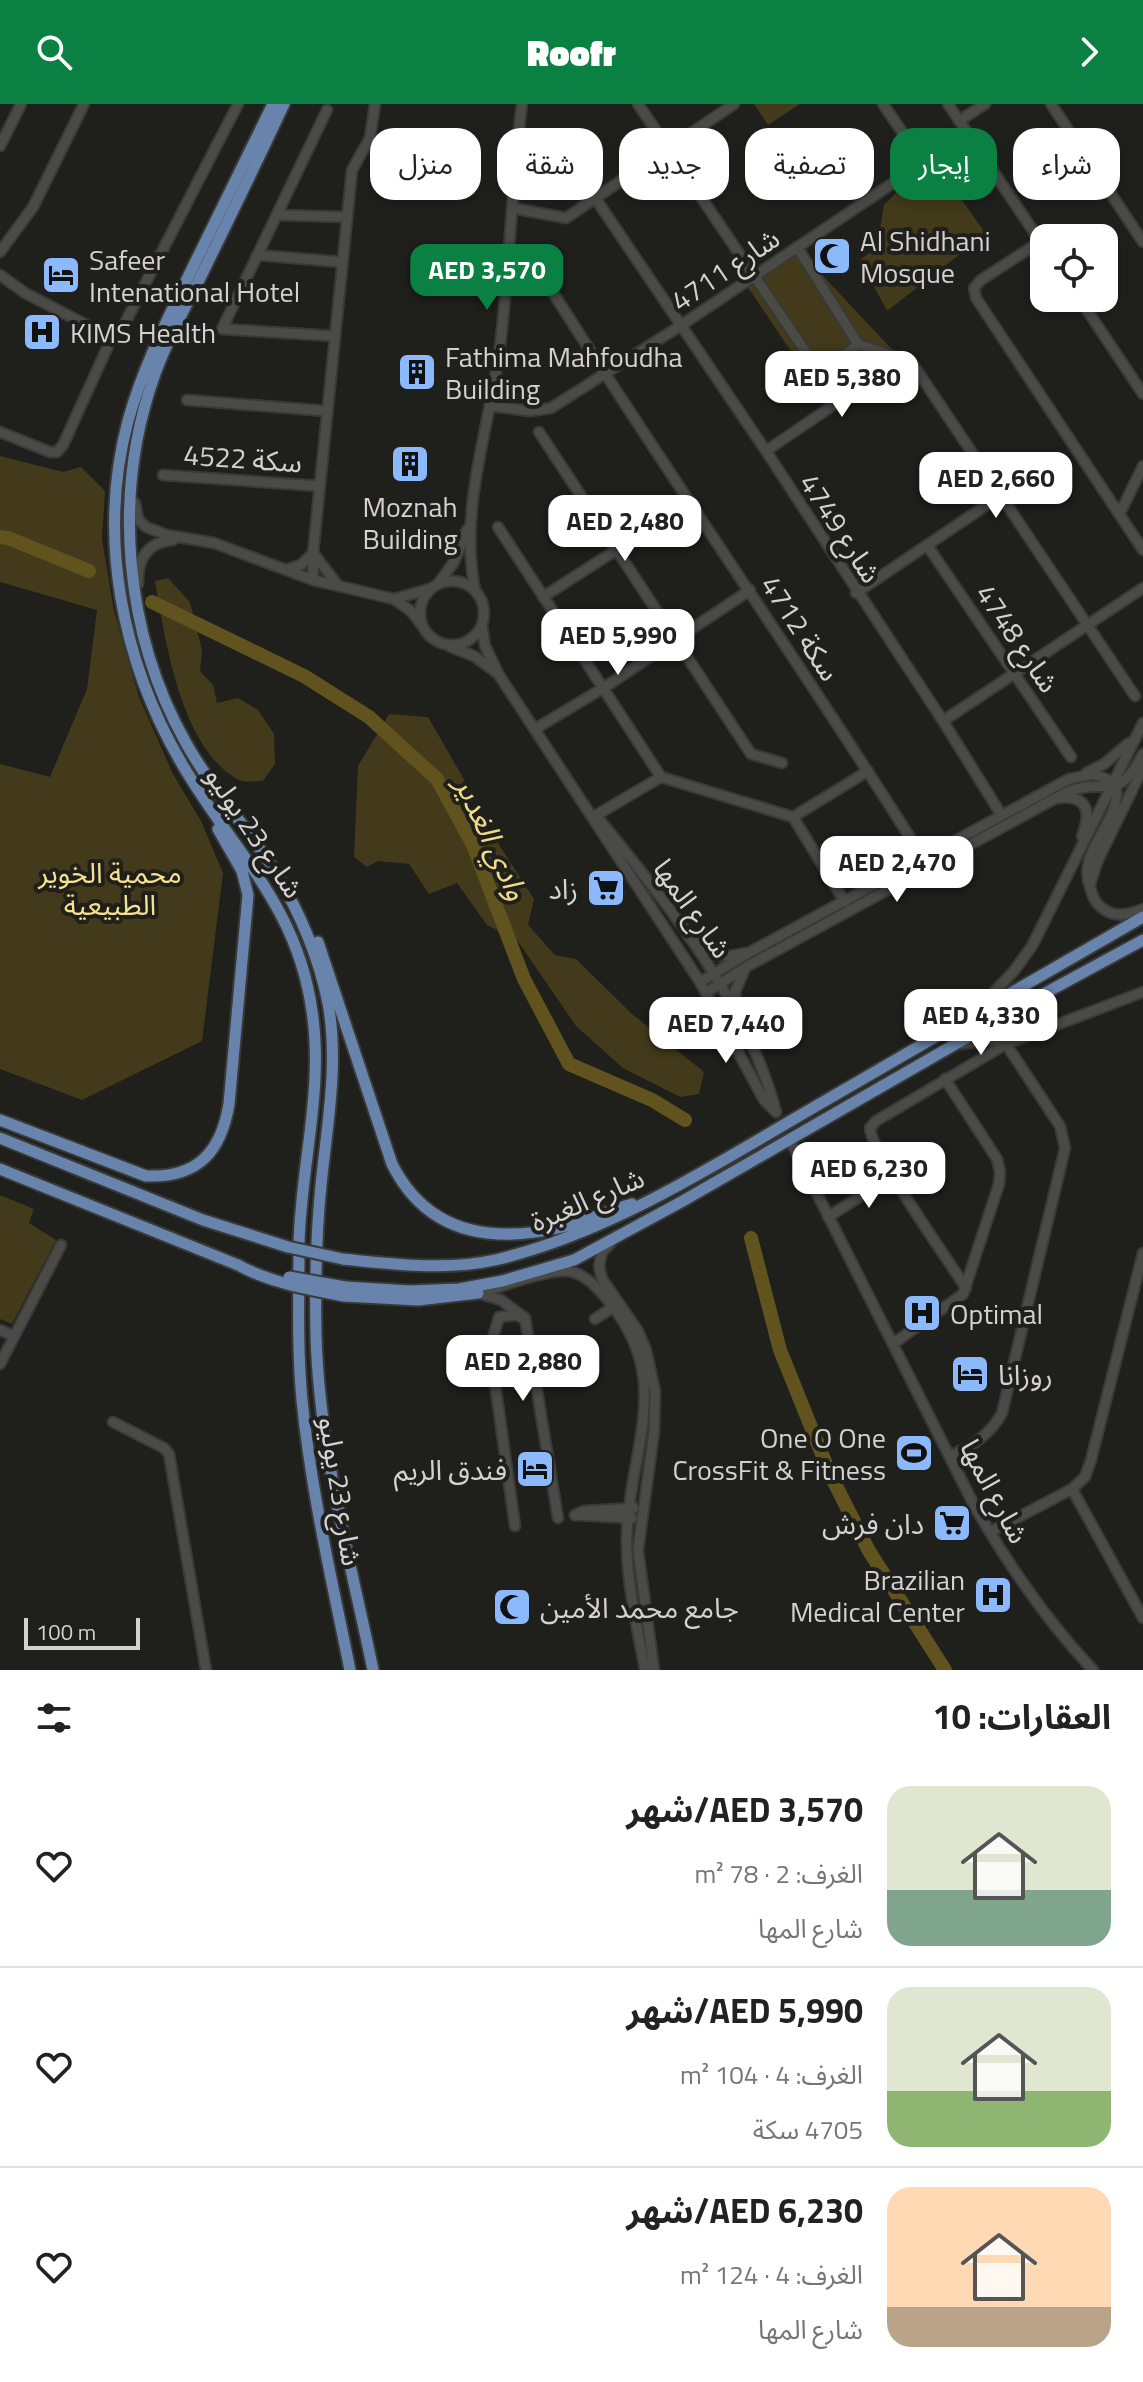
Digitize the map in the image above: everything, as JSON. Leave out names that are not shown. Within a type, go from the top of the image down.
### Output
[{"type":"main road","name":"شارع 23 يوليو","points":[[273,104],[162,332],[128,420],[116,489],[117,566],[123,614],[151,705],[199,793],[269,891],[285,920],[308,982],[317,1061],[299,1239],[301,1383],[314,1486],[350,1670]]},
{"type":"main road","name":"شارع 23 يوليو","points":[[284,104],[155,374],[132,471],[129,522],[134,591],[146,643],[168,708],[212,787],[266,859],[288,896],[312,946],[328,1006],[332,1076],[320,1196],[316,1339],[339,1522],[373,1670]]},
{"type":"main road","points":[[0,1120],[146,1176],[171,1174],[194,1167],[219,1141],[229,1104],[248,895],[236,858],[199,793]]},
{"type":"main road","points":[[266,859],[285,876],[318,942],[392,1164],[406,1190],[418,1202],[459,1228],[505,1234],[568,1226],[656,1197]]},
{"type":"main road","name":"شارع الغبرة","points":[[0,1138],[203,1220],[288,1247],[343,1259],[428,1266],[492,1261],[582,1232],[656,1197],[1143,917]]},
{"type":"main road","name":"شارع الغبرة","points":[[0,1169],[238,1265],[344,1291],[459,1289],[502,1281],[574,1260],[622,1235],[1025,1004],[1143,940]]},
{"type":"main road","points":[[344,1291],[418,1300],[478,1293]]},
{"type":"street","points":[[0,146],[21,104]]},
{"type":"street","points":[[0,252],[33,207],[84,104]]},
{"type":"street","points":[[0,432],[50,452],[57,452],[63,445],[113,335],[125,323],[238,104]]},
{"type":"street","points":[[313,580],[319,486],[352,170],[370,138],[375,104]]},
{"type":"street","points":[[421,624],[421,605],[454,562],[469,523],[499,355],[522,104]]},
{"type":"street","points":[[638,104],[654,128]]},
{"type":"street","points":[[698,128],[734,104]]},
{"type":"street","name":"4711 شارع","points":[[490,406],[530,411],[551,408],[603,372],[680,326],[905,175],[914,160],[909,142],[883,104]]},
{"type":"street","points":[[948,104],[1030,226]]},
{"type":"street","points":[[959,121],[985,104]]},
{"type":"street","points":[[1051,104],[1143,242]]},
{"type":"street","points":[[327,110],[222,329],[334,336]]},
{"type":"street","points":[[513,208],[566,218],[592,200]]},
{"type":"street","name":"4749 شارع","points":[[596,200],[766,451],[1002,816]]},
{"type":"street","points":[[703,200],[820,373],[858,344]]},
{"type":"street","points":[[278,215],[347,217]]},
{"type":"street","points":[[797,247],[858,344],[912,363],[1135,696]]},
{"type":"street","points":[[1030,251],[981,280],[974,288],[976,298],[1143,550]]},
{"type":"street","points":[[257,255],[342,262]]},
{"type":"street","name":"سكة 4712","points":[[538,269],[923,858]]},
{"type":"street","points":[[0,275],[25,293],[100,332],[113,335]]},
{"type":"street","points":[[1088,312],[1143,394]]},
{"type":"street","points":[[766,451],[901,359]]},
{"type":"street","points":[[187,400],[327,411]]},
{"type":"street","points":[[144,413],[134,510],[146,527],[185,539],[241,550],[313,580],[394,599],[411,611],[432,639],[449,646],[469,641],[482,626],[483,603],[475,590],[470,562],[469,523]]},
{"type":"street","points":[[539,432],[751,754],[782,763]]},
{"type":"street","points":[[1120,513],[1143,466]]},
{"type":"street","name":"سكة 4522","points":[[163,475],[319,486]]},
{"type":"street","points":[[856,593],[1000,496]]},
{"type":"street","points":[[543,597],[689,503]]},
{"type":"street","points":[[498,527],[661,777],[793,817],[845,902]]},
{"type":"street","points":[[146,643],[138,579],[141,561],[145,551],[153,545],[185,539]]},
{"type":"street","name":"4748 شارع","points":[[927,545],[1071,757]]},
{"type":"street","points":[[286,570],[301,565],[313,553]]},
{"type":"street","points":[[313,553],[338,585]]},
{"type":"street","points":[[394,599],[445,581],[461,582],[475,590]]},
{"type":"street","points":[[943,721],[1143,588]]},
{"type":"street","points":[[535,729],[605,687],[750,590]]},
{"type":"street","name":"شارع المها","points":[[482,626],[485,646],[499,675],[700,982],[764,1100],[776,1112],[740,1021],[713,975],[656,889],[598,818],[593,817]]},
{"type":"street","name":"شارع المها","points":[[449,646],[474,656],[499,675]]},
{"type":"street","points":[[700,982],[923,858],[1114,757],[1141,727]]},
{"type":"street","points":[[972,1015],[1024,959],[1141,727]]},
{"type":"street","points":[[706,993],[746,967],[1051,800],[1076,788],[1114,785],[1129,777],[1143,754]]},
{"type":"street","points":[[1090,887],[1098,860],[1143,768]]},
{"type":"street","points":[[793,817],[868,771]]},
{"type":"street","points":[[1083,774],[1098,774],[1114,785]]},
{"type":"street","points":[[593,817],[661,777]]},
{"type":"street","points":[[1114,785],[1115,803],[1087,866],[1086,876],[1094,901],[1112,913],[1128,914],[1143,909]]},
{"type":"street","points":[[1051,800],[1076,798],[1083,803],[1087,818],[1054,904]]},
{"type":"street","points":[[688,935],[718,957],[752,951]]},
{"type":"street","points":[[740,1021],[735,996],[746,967]]},
{"type":"street","points":[[966,1288],[893,1175],[871,1137],[870,1128],[876,1121],[1006,1044],[1143,992]]},
{"type":"street","points":[[1006,1044],[1013,1023],[1025,1004]]},
{"type":"street","points":[[950,1456],[973,1445],[1002,1413],[1065,1148],[1060,1126],[1006,1044],[990,1040],[957,1045]]},
{"type":"street","points":[[894,1343],[959,1300],[966,1288],[999,1184],[999,1166],[945,1079]]},
{"type":"street","name":"شارع المها","points":[[793,1146],[1005,1559],[1041,1609],[1093,1670]]},
{"type":"street","points":[[828,1217],[893,1175]]},
{"type":"street","points":[[622,1235],[602,1252],[599,1266],[602,1279],[638,1331],[652,1370],[656,1412],[641,1514],[639,1565],[654,1670]]},
{"type":"street","points":[[0,1364],[61,1245]]},
{"type":"street","points":[[990,1532],[1072,1489],[1089,1469],[1143,1253]]},
{"type":"street","points":[[478,1293],[557,1272],[568,1271],[582,1276],[598,1288],[613,1307],[639,1359],[645,1397],[643,1436],[628,1512],[629,1572],[645,1670]]},
{"type":"street","points":[[478,1293],[501,1300],[525,1318],[558,1518]]},
{"type":"street","points":[[595,1319],[613,1307]]},
{"type":"street","points":[[515,1526],[490,1348],[499,1317],[516,1315],[525,1318]]},
{"type":"street","points":[[0,1330],[14,1336]]},
{"type":"street","points":[[113,1422],[164,1448],[169,1454],[206,1670]]},
{"type":"street","points":[[1072,1489],[1143,1618]]},
{"type":"street","points":[[628,1512],[641,1514]]},
{"type":"green space","points":[[754,104],[800,104],[768,125]]},
{"type":"green space","points":[[890,199],[962,200],[986,234],[887,311],[860,260],[877,247],[884,205]]},
{"type":"green space","points":[[796,247],[901,359],[829,408],[745,283]]},
{"type":"green space","name":"محمية الخوير الطبيعية","points":[[0,456],[63,472],[81,467],[105,491],[102,539],[114,611],[139,697],[173,774],[201,821],[223,873],[202,1041],[82,1100],[0,1069],[0,764],[50,777],[87,689],[97,610],[0,582]]},
{"type":"green space","points":[[168,578],[190,602],[202,650],[200,671],[213,685],[217,703],[238,698],[258,710],[274,734],[275,764],[263,781],[241,781],[219,765],[190,719],[171,662],[155,581]]},
{"type":"green space","points":[[389,714],[428,717],[473,795],[467,810],[491,832],[534,899],[528,925],[555,955],[576,959],[631,1013],[704,1072],[699,1094],[680,1097],[623,1068],[576,1026],[517,940],[487,925],[457,883],[429,894],[409,864],[378,861],[367,867],[354,857],[358,766]]},
{"type":"green space","points":[[0,1195],[34,1209],[29,1223],[56,1240],[12,1324],[0,1319]]},
{"type":"waterway","name":"وادي الغدير","points":[[0,537],[89,571]]},
{"type":"waterway","name":"وادي الغدير","points":[[152,602],[304,676],[369,717],[437,779],[473,845],[524,979],[569,1064],[652,1100],[685,1120]]},
{"type":"waterway","name":"وادي الغدير","points":[[751,1238],[780,1350],[830,1474],[869,1551],[945,1670]]},
{"type":"place","name":"Al Shidhani Mosque","points":[[832,256]]},
{"type":"place","name":"Safeer Intenational Hotel","points":[[61,275]]},
{"type":"place","name":"KIMS Health","points":[[42,332]]},
{"type":"place","name":"Fathima Mahfoudha Building","points":[[417,372]]},
{"type":"place","name":"Moznah Building","points":[[410,464]]},
{"type":"place","name":"زاد","points":[[606,888]]},
{"type":"place","name":"Optimal","points":[[922,1313]]},
{"type":"place","name":"روزانا","points":[[970,1374]]},
{"type":"place","name":"One O One CrossFit & Fitness","points":[[914,1453]]},
{"type":"place","name":"فندق الريم","points":[[535,1469]]},
{"type":"place","name":"دان فرش","points":[[952,1523]]},
{"type":"place","name":"Brazilian Medical Center","points":[[993,1595]]},
{"type":"place","name":"جامع محمد الأمين","points":[[512,1607]]}]
